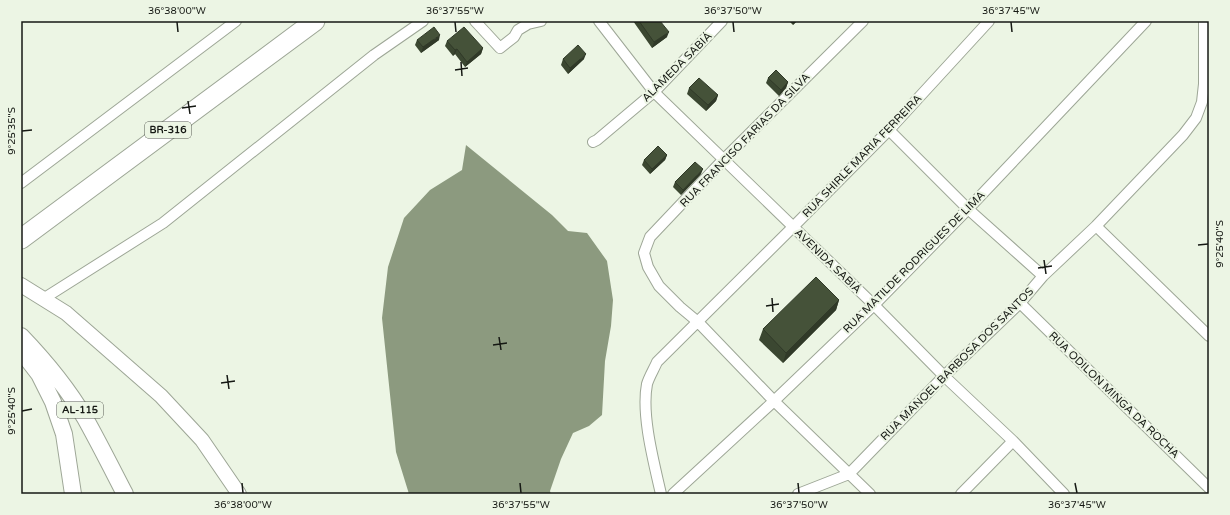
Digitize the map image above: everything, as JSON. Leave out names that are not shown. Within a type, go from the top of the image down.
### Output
[{"type":"highway","name":"BR-316","points":[[21,239],[315,21]]},
{"type":"main road","name":"AL-115","points":[[21,336],[71,397],[85,418],[125,494]]},
{"type":"main road","points":[[21,351],[39,374],[53,402],[64,434],[73,494]]},
{"type":"street","points":[[21,183],[236,21]]},
{"type":"street","points":[[43,299],[163,223],[374,55],[423,21]]},
{"type":"street","points":[[475,21],[500,48],[514,37],[518,30],[528,24],[541,21]]},
{"type":"street","name":"AVENIDA SABIÁ","points":[[599,21],[654,92],[874,305],[944,376],[1013,441],[1064,494]]},
{"type":"street","name":"ALAMEDA SABIÁ","points":[[593,142],[654,92],[722,21]]},
{"type":"street","name":"RUA FRANCISO FARIAS DA SILVA","points":[[698,322],[659,286],[648,267],[644,253],[650,237],[723,160],[863,21]]},
{"type":"street","name":"RUA SHIRLE MARIA FERREIRA","points":[[661,494],[650,448],[646,406],[648,384],[657,362],[794,227],[889,130],[989,21]]},
{"type":"street","name":"RUA MATILDE RODRIGUES DE LIMA","points":[[673,494],[774,401],[874,305],[968,209],[1146,21]]},
{"type":"street","name":"RUA MANOEL BARBOSA DOS SANTOS","points":[[849,474],[944,376],[1020,303],[1043,276],[1096,226],[1183,135],[1196,118],[1202,102],[1204,84],[1204,21]]},
{"type":"street","points":[[889,130],[968,209],[1043,276]]},
{"type":"street","points":[[1096,226],[1209,336]]},
{"type":"street","points":[[21,285],[66,313],[161,396],[202,440],[239,494]]},
{"type":"street","name":"RUA ODILON MINGA DA ROCHA","points":[[1020,303],[1209,488]]},
{"type":"street","points":[[698,322],[774,401],[870,494]]},
{"type":"street","points":[[961,494],[1013,441]]},
{"type":"street","points":[[798,494],[849,474]]},
{"type":"shaded area","points":[[466,145],[552,215],[568,231],[587,233],[607,261],[613,300],[611,326],[605,361],[602,415],[589,426],[573,433],[561,459],[550,491],[551,494],[409,494],[396,452],[382,318],[388,267],[404,218],[430,190],[462,170]]},
{"type":"building","points":[[639,21],[660,21],[669,32],[654,42]]},
{"type":"building","points":[[434,27],[440,35],[423,47],[417,40]]},
{"type":"building","points":[[464,27],[483,48],[467,62],[457,49],[455,50],[447,41]]},
{"type":"building","points":[[578,45],[586,54],[570,68],[563,59]]},
{"type":"building","points":[[776,70],[788,82],[781,90],[768,78]]},
{"type":"building","points":[[699,78],[718,95],[708,105],[689,88]]},
{"type":"building","points":[[658,146],[667,155],[652,169],[644,160]]},
{"type":"building","points":[[695,162],[703,169],[683,190],[675,182]]},
{"type":"building","points":[[816,277],[839,300],[786,353],[763,329]]}]
